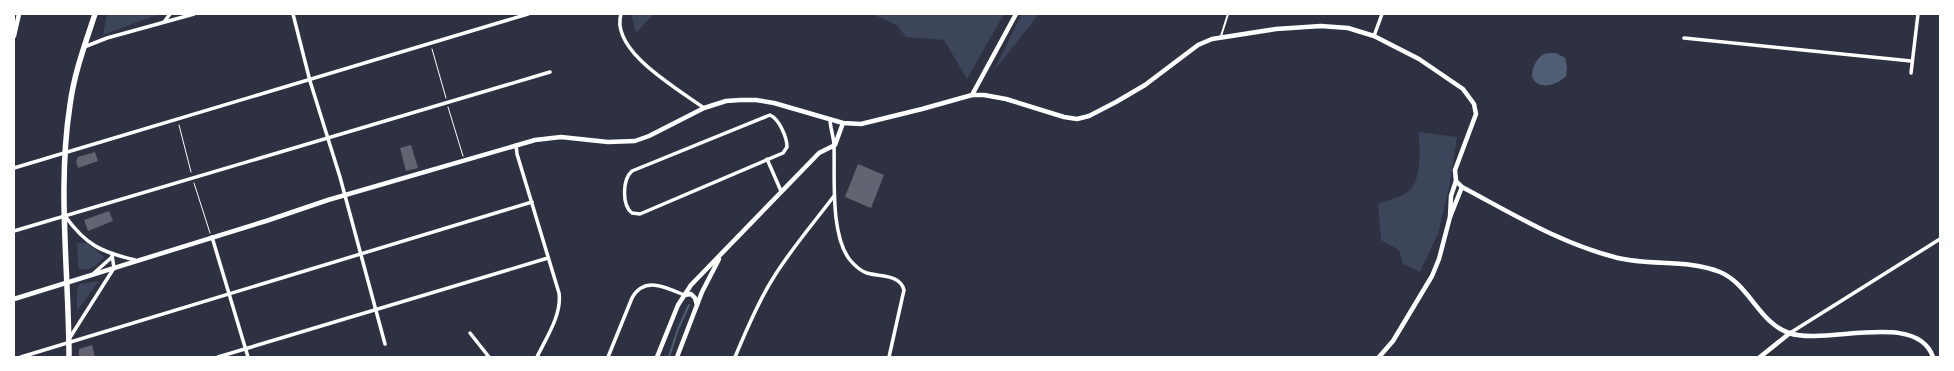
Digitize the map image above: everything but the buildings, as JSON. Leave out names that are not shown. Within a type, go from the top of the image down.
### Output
[{"type":"main road","points":[[69,357],[64,215],[65,152],[69,106],[84,47],[95,14]]},
{"type":"street","points":[[14,36],[19,14]]},
{"type":"street","points":[[163,23],[170,14]]},
{"type":"street","points":[[84,47],[107,38],[194,14]]},
{"type":"street","points":[[293,14],[310,81],[361,255],[385,344]]},
{"type":"street","points":[[14,168],[310,81],[528,14]]},
{"type":"street","points":[[621,14],[620,27],[622,38],[634,55],[704,108]]},
{"type":"street","points":[[972,95],[1016,14]]},
{"type":"street","points":[[1374,36],[1382,14]]},
{"type":"street","points":[[1911,73],[1911,61],[1918,14]]},
{"type":"street","points":[[14,298],[344,196],[535,140],[562,136],[608,142],[635,141],[649,136],[704,108],[726,101],[756,100],[843,123],[856,124],[871,123],[972,95],[1006,99],[1064,117],[1078,119],[1104,109],[1144,84],[1198,45],[1220,38],[1276,29],[1321,26],[1348,28],[1374,36],[1437,70],[1454,81],[1470,96],[1474,104],[1476,114],[1457,162],[1455,174],[1456,181],[1451,196],[1450,217]]},
{"type":"street","points":[[1684,38],[1911,61]]},
{"type":"street","points":[[14,231],[550,72]]},
{"type":"street","points":[[770,115],[777,119],[787,141],[787,147],[784,153],[768,159],[640,214],[635,214],[628,209],[626,181],[632,171],[770,115]]},
{"type":"street","points":[[830,119],[834,145],[834,196],[842,243],[851,261],[866,273],[889,277],[900,282],[904,290],[890,357]]},
{"type":"street","points":[[657,357],[675,310],[698,277],[819,153],[834,145],[843,123]]},
{"type":"street","points":[[516,145],[560,301],[554,319],[537,357]]},
{"type":"street","points":[[768,159],[781,191]]},
{"type":"street","points":[[1456,181],[1462,187],[1525,222],[1576,246],[1620,259],[1691,266],[1720,272],[1729,277],[1741,288],[1769,320],[1790,333],[1817,336],[1895,332],[1908,334],[1926,345],[1934,357]]},
{"type":"street","points":[[1379,357],[1397,334],[1432,276],[1439,259],[1450,217],[1462,187]]},
{"type":"street","points":[[735,357],[771,281],[788,255],[834,196]]},
{"type":"street","points":[[21,357],[69,340],[361,255],[532,202]]},
{"type":"street","points":[[64,215],[76,232],[83,238],[112,256],[135,260]]},
{"type":"street","points":[[212,237],[248,357]]},
{"type":"street","points":[[1760,357],[1790,333],[1940,238]]},
{"type":"street","points":[[69,340],[114,268],[112,256]]},
{"type":"street","points":[[94,273],[112,256]]},
{"type":"street","points":[[677,357],[697,306],[720,256]]},
{"type":"street","points":[[218,357],[548,258]]},
{"type":"street","points":[[608,357],[632,298],[638,291],[646,286],[655,284],[684,295],[691,294],[695,298],[697,306]]},
{"type":"street","points":[[470,333],[489,357]]},
{"type":"lane","points":[[1220,38],[1228,14]]},
{"type":"path","points":[[430,44],[464,160]]},
{"type":"path","points":[[178,119],[192,178],[212,237]]},
{"type":"shaded area","points":[[107,14],[159,14],[103,35]]},
{"type":"shaded area","points":[[633,14],[654,14],[636,33],[632,18]]},
{"type":"shaded area","points":[[872,14],[1004,14],[967,79],[944,40],[906,37],[897,25]]},
{"type":"shaded area","points":[[1022,14],[1039,14],[993,72]]},
{"type":"shaded area","points":[[1556,53],[1565,58],[1567,67],[1566,76],[1559,82],[1550,85],[1540,85],[1536,83],[1533,79],[1532,73],[1536,61],[1544,54]]},
{"type":"shaded area","points":[[1419,132],[1457,137],[1450,183],[1438,234],[1420,272],[1403,264],[1399,250],[1381,240],[1378,204],[1407,193],[1413,185],[1418,171],[1420,155]]},
{"type":"shaded area","points":[[77,243],[87,243],[104,257],[99,263],[89,269],[86,270],[78,268]]},
{"type":"shaded area","points":[[99,281],[77,311],[77,289],[80,284]]},
{"type":"waterway","points":[[669,357],[678,329],[689,305]]}]
